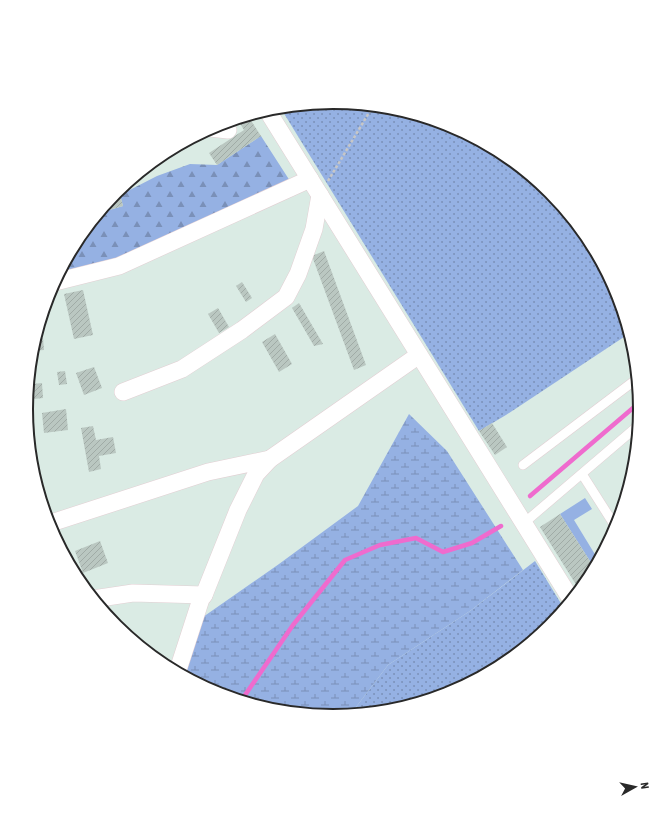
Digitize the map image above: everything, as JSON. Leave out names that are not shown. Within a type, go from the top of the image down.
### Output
[{"type":"street","points":[[271,116],[569,596]]},
{"type":"street","points":[[63,280],[119,266],[310,178]]},
{"type":"street","points":[[123,392],[182,369],[242,330],[286,297],[298,274],[314,229],[320,195]]},
{"type":"street","points":[[179,667],[201,599],[204,595],[238,510],[256,474],[270,459],[419,355]]},
{"type":"street","points":[[55,522],[208,472],[270,459]]},
{"type":"street","points":[[100,598],[133,593],[204,595]]},
{"type":"lane","points":[[523,465],[632,382]]},
{"type":"lane","points":[[524,523],[633,430]]},
{"type":"lane","points":[[582,474],[612,521]]},
{"type":"path","points":[[320,195],[369,112]]},
{"type":"green space","points":[[334,109],[373,112],[411,119],[466,140],[484,149],[516,171],[546,197],[572,227],[594,259],[611,295],[625,336],[506,415],[479,431],[284,114]]},
{"type":"green space","points":[[261,136],[290,181],[119,266],[63,280],[73,259],[108,211],[123,206],[121,197],[127,191],[157,176],[190,164],[217,165]]},
{"type":"green space","points":[[409,414],[447,451],[523,570],[470,611],[388,665],[355,709],[314,709],[256,700],[219,687],[179,667],[193,624],[279,564],[358,506]]},
{"type":"green space","points":[[585,498],[592,509],[574,520],[596,556],[592,564],[560,514]]},
{"type":"green space","points":[[535,561],[562,605],[532,635],[484,670],[448,687],[411,700],[355,709],[388,665],[470,611]]},
{"type":"building","points":[[251,121],[261,136],[217,165],[209,153],[244,130],[240,124]]},
{"type":"building","points":[[121,197],[123,206],[109,210]]},
{"type":"building","points":[[324,251],[366,365],[354,370],[312,256]]},
{"type":"building","points":[[242,282],[252,298],[246,302],[236,286]]},
{"type":"building","points":[[83,290],[93,335],[74,339],[64,294]]},
{"type":"building","points":[[299,303],[323,344],[314,346],[292,308]]},
{"type":"building","points":[[218,308],[229,327],[219,333],[208,314]]},
{"type":"building","points":[[275,334],[292,364],[279,372],[262,342]]},
{"type":"building","points":[[43,338],[44,350],[39,350]]},
{"type":"building","points":[[94,367],[102,388],[84,395],[76,373]]},
{"type":"building","points":[[65,371],[67,384],[59,385],[57,372]]},
{"type":"building","points":[[42,383],[43,398],[34,399],[35,384]]},
{"type":"building","points":[[66,409],[68,430],[44,433],[42,413]]},
{"type":"building","points":[[492,423],[507,447],[495,455],[479,431]]},
{"type":"building","points":[[93,426],[96,440],[113,437],[116,453],[99,456],[101,469],[89,472],[81,428]]},
{"type":"building","points":[[560,514],[592,564],[577,585],[540,527]]},
{"type":"building","points":[[100,541],[108,563],[83,573],[75,551]]},
{"type":"waterway","points":[[530,496],[634,407]]},
{"type":"waterway","points":[[244,696],[293,625],[345,560],[380,545],[416,538],[443,552],[472,543],[501,526]]}]
